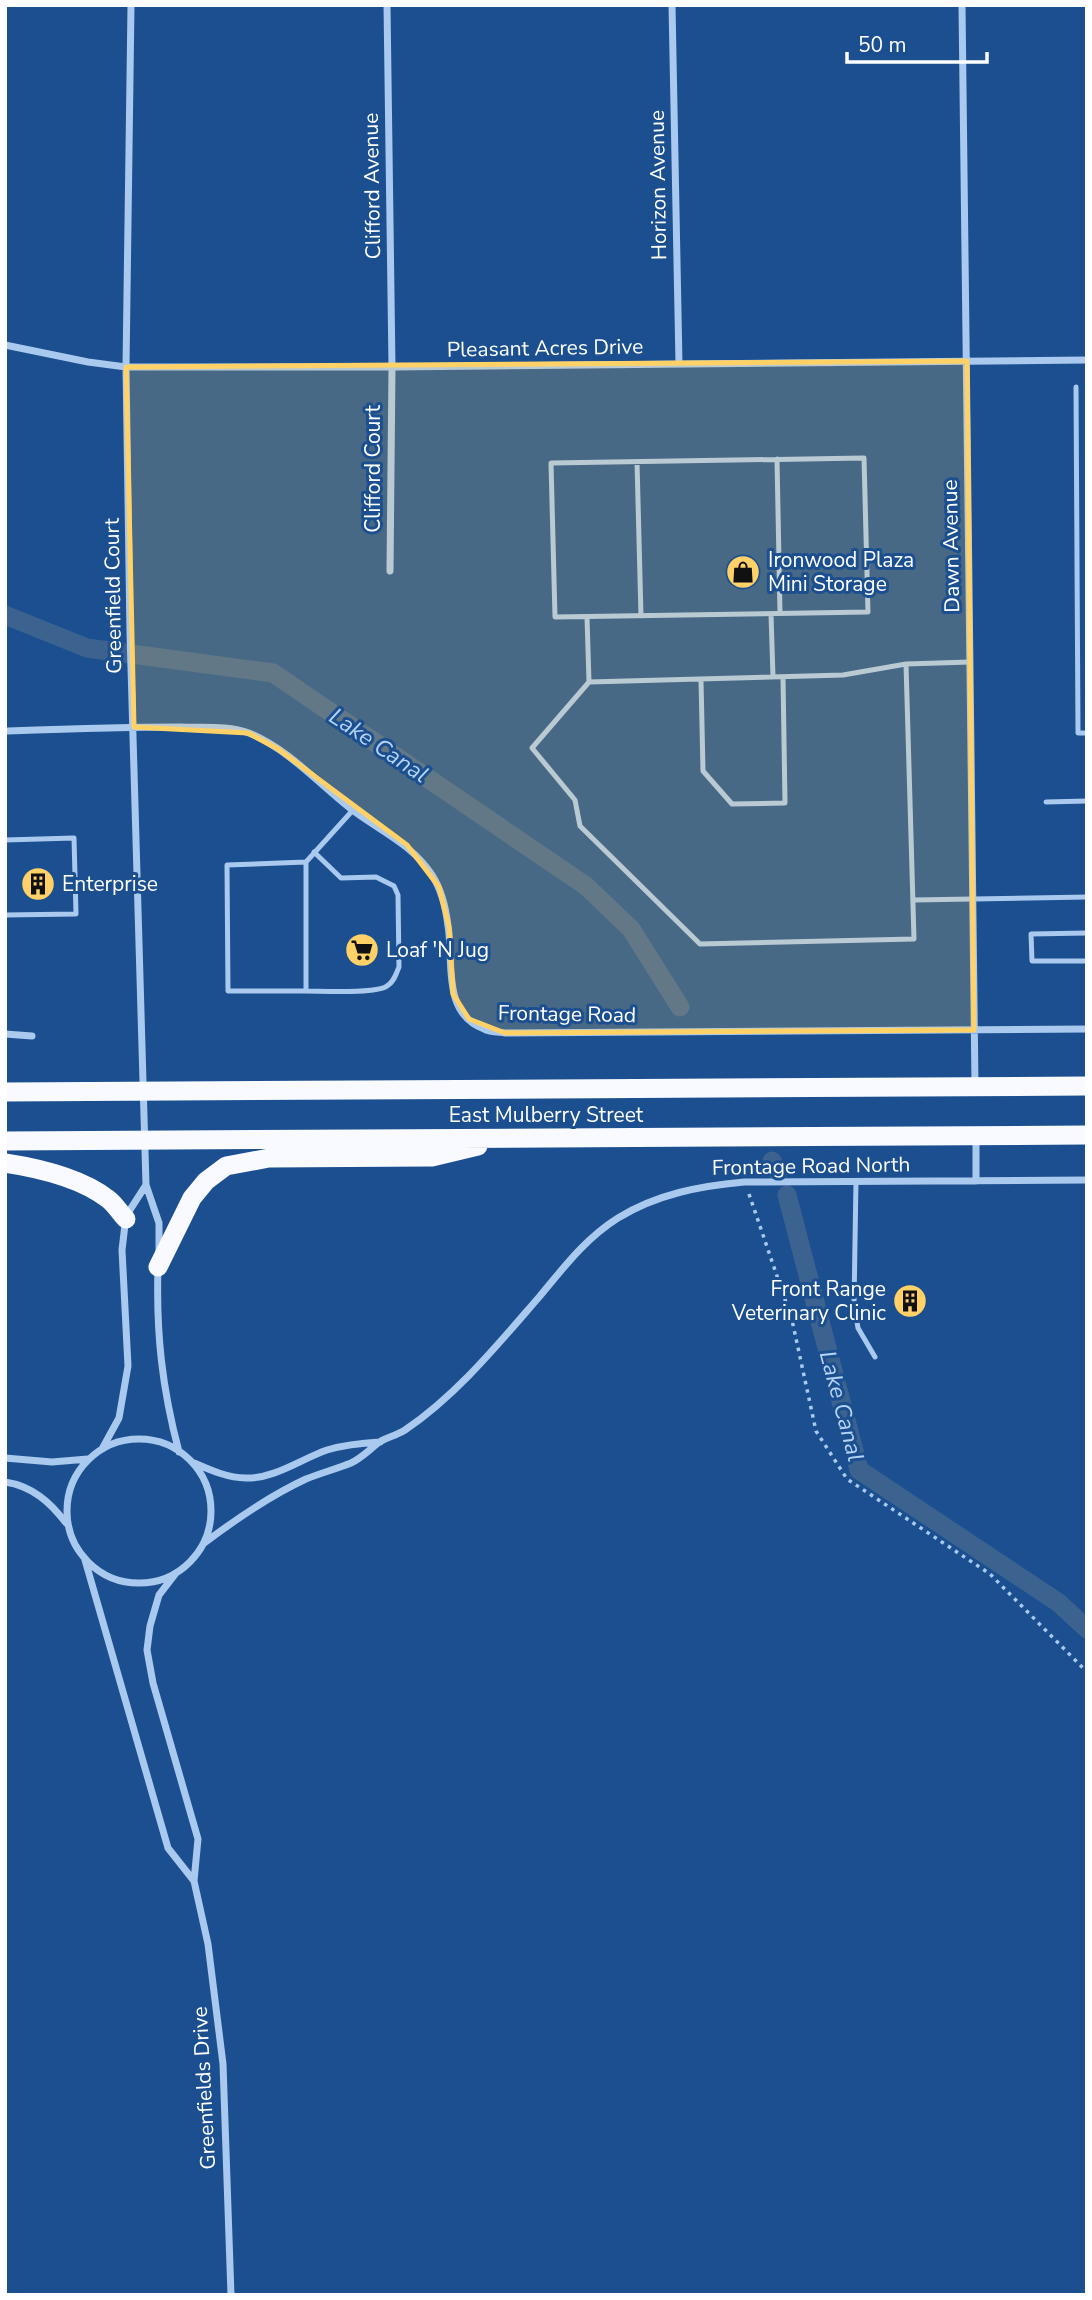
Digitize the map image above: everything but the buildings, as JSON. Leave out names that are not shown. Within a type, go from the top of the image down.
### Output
[{"type":"highway","name":"East Mulberry Street","points":[[5,1092],[1087,1086]]},
{"type":"highway","name":"East Mulberry Street","points":[[5,1141],[1087,1135]]},
{"type":"highway","points":[[158,1266],[192,1198],[206,1181],[226,1166],[269,1158],[432,1157],[512,1138]]},
{"type":"highway","points":[[5,1163],[34,1169],[85,1186],[108,1199],[126,1219]]},
{"type":"street","name":"Greenfield Court","points":[[131,5],[126,367],[130,633],[146,1185]]},
{"type":"street","name":"Clifford Avenue","points":[[387,5],[391,367]]},
{"type":"street","name":"Horizon Avenue","points":[[671,5],[679,364]]},
{"type":"street","name":"Dawn Avenue","points":[[962,5],[975,1087]]},
{"type":"street","name":"Pleasant Acres Drive","points":[[5,345],[126,367],[1087,360]]},
{"type":"street","name":"Clifford Court","points":[[390,571],[391,367]]},
{"type":"street","name":"Frontage Road","points":[[5,731],[134,727],[228,728],[248,733],[278,748],[353,810],[407,845],[432,874],[439,887],[449,927],[453,994],[469,1019],[483,1029],[505,1033],[1087,1029]]},
{"type":"street","points":[[5,1034],[32,1036]]},
{"type":"street","points":[[976,1136],[976,1181]]},
{"type":"street","name":"Frontage Road North","points":[[381,1441],[404,1431],[441,1402],[475,1369],[574,1254],[596,1234],[638,1208],[672,1194],[707,1185],[744,1182],[1087,1180]]},
{"type":"street","points":[[146,1185],[159,1223],[157,1327],[164,1390],[179,1452]]},
{"type":"street","points":[[102,1449],[119,1418],[128,1366],[122,1250],[126,1219],[146,1185]]},
{"type":"street","points":[[149,1440],[179,1452],[191,1462],[207,1489],[211,1505],[203,1544],[192,1560],[176,1573],[159,1595],[150,1626],[147,1650],[153,1683],[198,1839],[194,1881],[168,1848],[85,1560],[74,1543],[67,1524],[71,1485],[79,1471],[102,1449],[117,1443],[149,1440]]},
{"type":"street","points":[[191,1462],[232,1477],[247,1479],[274,1473],[346,1445],[381,1441]]},
{"type":"street","points":[[203,1544],[237,1518],[267,1500],[306,1479],[354,1462],[381,1441]]},
{"type":"street","points":[[5,1458],[52,1462],[89,1459]]},
{"type":"street","points":[[5,1482],[30,1489],[43,1498],[67,1524]]},
{"type":"street","points":[[85,1560],[100,1572],[118,1580],[138,1583],[158,1581],[176,1573]]},
{"type":"street","name":"Greenfields Drive","points":[[194,1881],[208,1944],[223,2064],[231,2295]]},
{"type":"lane","points":[[1076,387],[1078,733],[1087,733]]},
{"type":"lane","points":[[864,458],[868,612],[555,617],[551,463],[777,459],[864,458]]},
{"type":"lane","points":[[777,459],[780,613]]},
{"type":"lane","points":[[637,461],[641,616]]},
{"type":"lane","points":[[771,614],[773,677]]},
{"type":"lane","points":[[587,617],[589,682],[532,748],[575,800],[580,826],[700,944],[914,939],[906,664]]},
{"type":"lane","points":[[589,682],[843,675],[906,664],[970,662]]},
{"type":"lane","points":[[701,680],[703,771],[732,804],[785,803],[783,677]]},
{"type":"lane","points":[[1046,802],[1087,801]]},
{"type":"lane","points":[[306,991],[306,862],[353,810]]},
{"type":"lane","points":[[5,840],[74,838],[76,914],[5,915]]},
{"type":"lane","points":[[306,862],[227,864],[228,991],[373,990],[387,987],[395,977],[399,967],[398,895],[394,886],[376,877],[341,878],[314,852]]},
{"type":"lane","points":[[913,900],[1087,897]]},
{"type":"lane","points":[[1087,933],[1031,934],[1032,961],[1087,961]]},
{"type":"lane","points":[[856,1181],[854,1304],[858,1328],[875,1357]]},
{"type":"path","points":[[744,1182],[792,1320],[816,1431],[847,1479],[990,1574],[1087,1672]]},
{"type":"highlighted area","points":[[967,361],[974,1030],[505,1033],[469,1019],[453,994],[449,927],[439,887],[407,845],[278,749],[248,733],[134,727],[126,367]]},
{"type":"waterway","name":"Lake Canal","points":[[5,615],[87,648],[273,673],[586,886],[631,929],[680,1007]]},
{"type":"waterway","name":"Lake Canal","points":[[772,1161],[778,1172]]},
{"type":"waterway","name":"Lake Canal","points":[[787,1195],[859,1470],[1059,1603],[1087,1629]]},
{"type":"place","name":"Ironwood Plaza Mini Storage","points":[[743,572]]},
{"type":"place","name":"Enterprise","points":[[38,884]]},
{"type":"place","name":"Loaf 'N Jug","points":[[362,950]]},
{"type":"place","name":"Front Range Veterinary Clinic","points":[[910,1301]]}]
